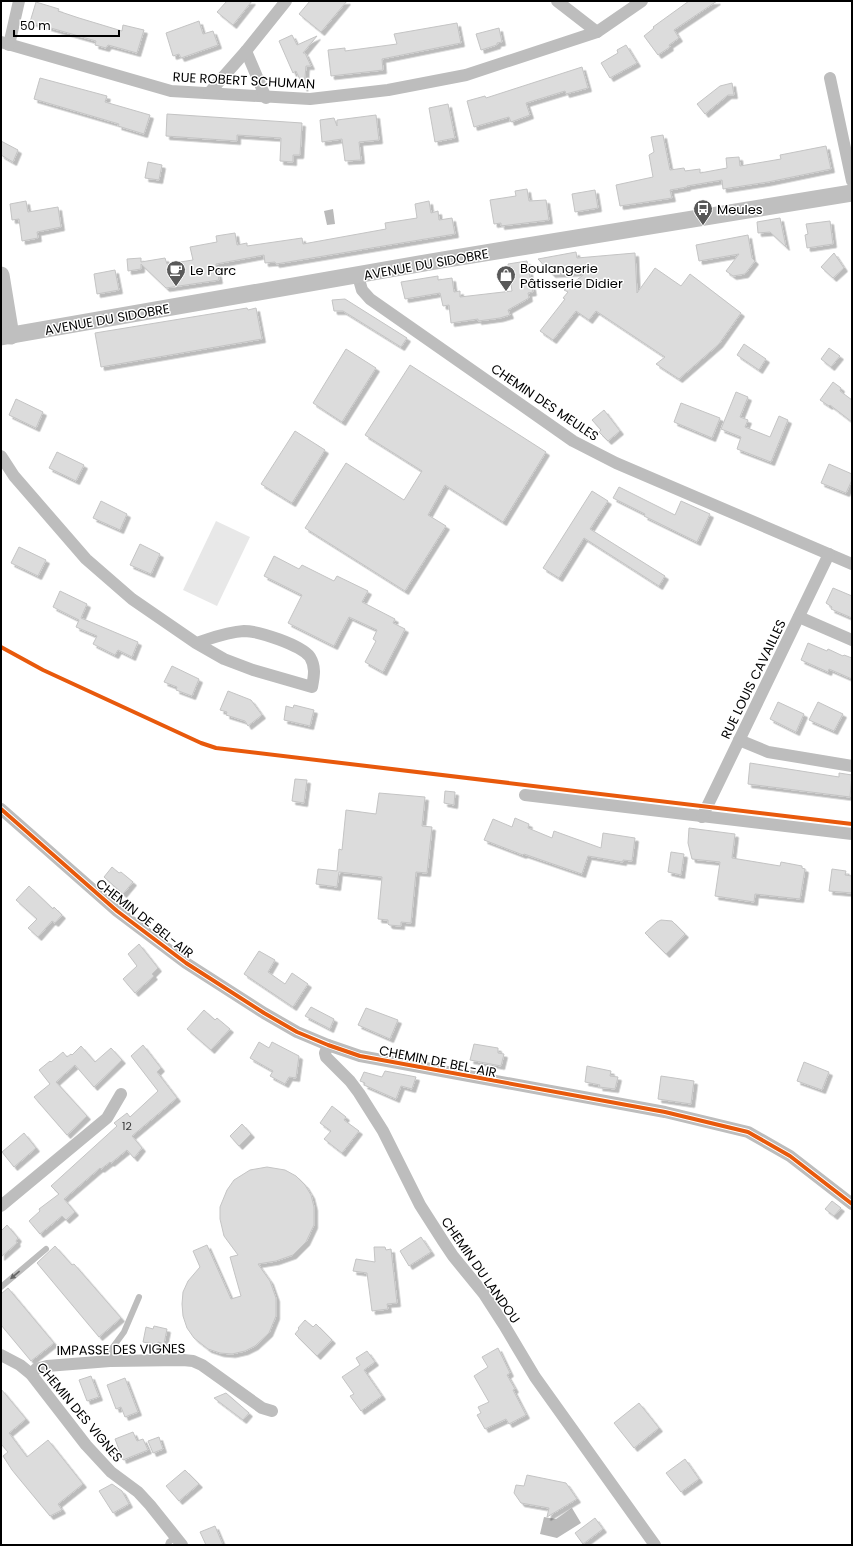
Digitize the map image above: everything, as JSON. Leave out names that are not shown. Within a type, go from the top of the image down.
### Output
[{"type":"main road","name":"AVENUE DU SIDOBRE","points":[[6,337],[442,260],[852,193]]},
{"type":"main road","points":[[1,275],[6,337]]},
{"type":"street","points":[[5,43],[19,1]]},
{"type":"street","points":[[209,93],[246,51],[286,1]]},
{"type":"street","points":[[557,1],[597,32]]},
{"type":"street","name":"RUE ROBERT SCHUMAN","points":[[5,43],[171,91],[266,98],[317,98],[388,90],[459,76],[597,32],[642,1]]},
{"type":"street","points":[[246,51],[266,98]]},
{"type":"street","points":[[830,78],[852,182]]},
{"type":"street","name":"CHEMIN DES MEULES","points":[[358,276],[362,290],[370,299],[573,441],[616,464],[852,564]]},
{"type":"street","points":[[1,456],[14,476],[86,558],[132,599],[196,644],[224,659],[253,670],[312,687],[315,672],[309,656],[293,645],[268,635],[245,631],[226,633],[196,644]]},
{"type":"street","name":"RUE LOUIS CAVAILLES","points":[[702,816],[829,554]]},
{"type":"street","points":[[799,617],[852,640]]},
{"type":"street","points":[[739,740],[768,752],[852,766]]},
{"type":"street","points":[[525,795],[852,834]]},
{"type":"street","name":"CHEMIN DE BEL-AIR","points":[[1,809],[117,911],[186,963],[264,1013],[297,1032],[360,1056],[665,1112],[748,1132],[790,1156],[852,1204]]},
{"type":"street","name":"CHEMIN DU LANDOU","points":[[328,1045],[325,1053],[326,1057],[350,1081],[368,1107],[383,1131],[420,1204],[443,1241],[453,1256],[484,1294],[504,1324],[535,1377],[655,1545]]},
{"type":"street","points":[[1,1206],[107,1118],[121,1094]]},
{"type":"street","name":"CHEMIN DES VIGNES","points":[[1,1355],[20,1365],[31,1374],[94,1455],[111,1472],[138,1492],[150,1504],[175,1542]]},
{"type":"street","name":"IMPASSE DES VIGNES","points":[[31,1374],[36,1369],[47,1366],[110,1361],[177,1360],[197,1363],[262,1408],[272,1411]]},
{"type":"lane","points":[[1,1287],[46,1249]]},
{"type":"lane","points":[[110,1361],[110,1352],[124,1332],[139,1297]]},
{"type":"shaded area","points":[[333,209],[335,224],[327,225],[324,211]]},
{"type":"shaded area","points":[[216,521],[250,537],[217,606],[183,590]]},
{"type":"shaded area","points":[[572,1508],[581,1523],[557,1538],[540,1534],[544,1517],[556,1519]]},
{"type":"building","points":[[227,1],[252,1],[233,25],[217,12]]},
{"type":"building","points":[[310,1],[347,1],[321,32],[299,14]]},
{"type":"building","points":[[689,1],[717,1],[674,30],[679,38],[669,45],[670,47],[658,55],[644,36],[654,28],[653,27]]},
{"type":"building","points":[[36,2],[59,9],[58,11],[122,31],[123,25],[144,30],[137,53],[108,45],[106,48],[95,45],[96,41],[30,22]]},
{"type":"building","points":[[199,21],[203,34],[213,31],[218,45],[181,58],[179,54],[173,56],[166,33]]},
{"type":"building","points":[[457,23],[461,43],[382,59],[383,70],[331,76],[328,50],[345,48],[345,51],[397,44],[394,34]]},
{"type":"building","points":[[499,28],[502,42],[481,50],[476,34]]},
{"type":"building","points":[[292,35],[297,45],[317,36],[303,53],[305,53],[311,66],[306,66],[304,88],[296,71],[293,73],[279,41]]},
{"type":"building","points":[[626,45],[637,63],[610,78],[601,63],[618,53],[617,50]]},
{"type":"building","points":[[582,67],[588,88],[566,94],[565,91],[526,103],[530,115],[511,122],[509,117],[474,127],[467,101],[485,96],[486,98]]},
{"type":"building","points":[[40,78],[107,96],[105,102],[150,115],[144,134],[118,126],[119,124],[34,99]]},
{"type":"building","points":[[732,83],[734,95],[728,95],[705,114],[697,104],[720,86]]},
{"type":"building","points":[[448,104],[455,138],[435,142],[429,108]]},
{"type":"building","points":[[167,114],[302,123],[300,155],[293,155],[293,162],[280,161],[281,138],[237,135],[237,141],[166,136]]},
{"type":"building","points":[[376,115],[379,140],[359,142],[361,160],[345,161],[342,139],[322,142],[320,120],[334,118],[337,126],[337,120]]},
{"type":"building","points":[[663,135],[670,170],[684,168],[685,171],[700,169],[700,173],[727,168],[726,158],[739,157],[740,166],[781,159],[780,155],[826,146],[831,169],[768,182],[723,189],[722,180],[687,186],[670,190],[672,198],[620,206],[616,185],[653,177],[649,155],[654,152],[651,137]]},
{"type":"building","points":[[1,141],[18,150],[13,162],[1,155]]},
{"type":"building","points":[[148,162],[162,165],[159,180],[145,178]]},
{"type":"building","points":[[527,189],[529,201],[546,200],[549,220],[501,226],[501,223],[494,224],[490,200],[516,196],[515,191]]},
{"type":"building","points":[[595,190],[598,208],[575,212],[572,194]]},
{"type":"building","points":[[26,201],[28,212],[58,207],[61,227],[37,232],[38,238],[22,241],[19,219],[12,220],[10,204]]},
{"type":"building","points":[[429,201],[431,213],[438,211],[439,220],[452,218],[455,234],[276,264],[275,262],[265,263],[264,255],[216,264],[219,280],[166,288],[141,264],[141,269],[128,271],[127,259],[141,258],[141,262],[165,258],[167,264],[193,260],[190,247],[217,242],[216,236],[235,233],[237,245],[247,243],[247,246],[302,238],[303,244],[386,229],[385,223],[417,218],[415,204]]},
{"type":"building","points":[[780,218],[786,247],[770,232],[758,233],[757,222]]},
{"type":"building","points":[[830,221],[833,244],[807,248],[805,235],[808,234],[806,224]]},
{"type":"building","points":[[748,235],[752,258],[755,261],[745,274],[733,276],[726,271],[739,254],[699,261],[696,245]]},
{"type":"building","points":[[576,252],[577,258],[635,253],[637,293],[655,268],[681,286],[690,274],[741,313],[719,344],[679,379],[656,364],[665,357],[596,311],[589,320],[576,311],[553,340],[540,331],[565,299],[563,298],[568,292],[564,290],[587,272],[552,274],[538,259]]},
{"type":"building","points":[[834,253],[844,268],[833,278],[821,267]]},
{"type":"building","points":[[527,261],[533,292],[528,293],[529,298],[508,310],[510,315],[478,321],[478,319],[451,323],[449,305],[443,306],[440,293],[405,299],[401,282],[438,276],[438,280],[452,278],[454,292],[460,291],[460,297],[512,291],[508,264]]},
{"type":"building","points":[[115,270],[119,290],[97,294],[94,274]]},
{"type":"building","points":[[345,299],[407,338],[401,347],[343,311],[334,311],[332,300]]},
{"type":"building","points":[[247,308],[248,310],[256,308],[262,339],[101,367],[95,333]]},
{"type":"building","points":[[744,344],[766,359],[759,370],[737,355]]},
{"type":"building","points":[[829,348],[840,356],[831,367],[821,359]]},
{"type":"building","points":[[346,349],[376,368],[342,422],[313,403]]},
{"type":"building","points":[[410,365],[546,452],[503,522],[445,485],[428,515],[446,526],[405,591],[305,528],[346,463],[404,500],[422,471],[365,435]]},
{"type":"building","points":[[833,382],[841,388],[840,391],[852,400],[852,422],[830,405],[829,406],[820,400]]},
{"type":"building","points":[[736,392],[748,397],[740,417],[748,420],[745,427],[770,437],[779,416],[788,420],[771,462],[737,449],[741,437],[721,429]]},
{"type":"building","points":[[16,399],[43,412],[36,428],[9,415]]},
{"type":"building","points":[[681,403],[720,418],[712,438],[674,422]]},
{"type":"building","points":[[604,410],[620,431],[608,441],[599,432],[601,430],[592,420]]},
{"type":"building","points":[[295,431],[325,450],[292,503],[261,484]]},
{"type":"building","points":[[57,452],[84,465],[76,481],[49,468]]},
{"type":"building","points":[[829,464],[852,474],[852,480],[846,493],[821,483]]},
{"type":"building","points":[[619,487],[675,515],[681,501],[710,514],[697,542],[644,516],[645,514],[613,498]]},
{"type":"building","points":[[592,491],[608,501],[590,529],[665,576],[659,586],[584,538],[559,578],[543,568]]},
{"type":"building","points":[[101,501],[127,514],[120,530],[93,518]]},
{"type":"building","points":[[140,544],[160,554],[151,574],[130,565]]},
{"type":"building","points":[[19,547],[46,560],[38,576],[11,563]]},
{"type":"building","points":[[274,556],[299,569],[302,565],[334,581],[337,576],[368,591],[362,602],[395,619],[393,623],[405,629],[383,672],[365,662],[376,641],[373,639],[377,630],[349,617],[334,646],[288,623],[302,595],[264,576]]},
{"type":"building","points":[[833,588],[852,596],[852,618],[831,609],[832,607],[826,603]]},
{"type":"building","points":[[60,591],[87,604],[81,618],[138,642],[132,657],[118,650],[115,655],[93,644],[97,636],[76,627],[79,620],[53,607]]},
{"type":"building","points":[[808,643],[827,651],[828,649],[843,656],[852,658],[852,679],[829,669],[828,672],[801,660]]},
{"type":"building","points":[[172,666],[199,679],[192,696],[176,690],[177,687],[164,682]]},
{"type":"building","points":[[228,691],[251,700],[262,715],[248,726],[245,721],[226,715],[227,712],[220,710]]},
{"type":"building","points":[[778,702],[804,714],[796,732],[770,719]]},
{"type":"building","points":[[818,702],[843,714],[834,731],[809,720]]},
{"type":"building","points":[[294,705],[314,710],[310,726],[284,720],[286,706],[293,708]]},
{"type":"building","points":[[750,763],[839,777],[839,773],[852,775],[850,797],[748,784]]},
{"type":"building","points":[[295,779],[307,780],[304,803],[292,801]]},
{"type":"building","points":[[445,791],[455,792],[454,805],[444,803]]},
{"type":"building","points":[[379,793],[425,797],[422,826],[432,827],[427,873],[416,872],[411,923],[401,922],[401,926],[389,925],[388,920],[378,919],[382,877],[339,872],[337,887],[316,884],[318,869],[337,871],[339,849],[342,850],[346,810],[376,814]]},
{"type":"building","points":[[515,818],[529,824],[528,828],[552,838],[554,831],[601,848],[603,833],[635,838],[632,861],[623,860],[623,862],[588,856],[582,874],[524,854],[523,855],[484,840],[493,819],[512,827]]},
{"type":"building","points":[[689,828],[735,834],[732,858],[780,866],[781,862],[802,866],[802,868],[805,869],[800,899],[755,894],[754,902],[715,896],[720,862],[692,859],[688,843]]},
{"type":"building","points":[[671,852],[684,854],[681,875],[668,872]]},
{"type":"building","points":[[112,867],[133,882],[123,894],[104,877]]},
{"type":"building","points":[[832,869],[846,871],[845,875],[852,876],[852,893],[829,891]]},
{"type":"building","points":[[29,886],[53,909],[54,907],[62,915],[55,923],[52,921],[38,937],[28,928],[37,919],[16,900]]},
{"type":"building","points":[[661,920],[672,921],[685,934],[666,954],[645,933]]},
{"type":"building","points":[[139,944],[158,968],[152,974],[154,976],[135,993],[123,979],[137,966],[128,954]]},
{"type":"building","points":[[259,951],[275,960],[268,972],[285,984],[292,973],[308,984],[293,1007],[244,974]]},
{"type":"building","points":[[311,1007],[334,1019],[330,1029],[305,1016]]},
{"type":"building","points":[[366,1008],[398,1020],[390,1039],[358,1025]]},
{"type":"building","points":[[204,1010],[215,1020],[217,1018],[230,1029],[211,1050],[187,1029]]},
{"type":"building","points":[[259,1042],[269,1048],[272,1042],[299,1056],[296,1078],[289,1077],[285,1084],[270,1076],[273,1071],[250,1058]]},
{"type":"building","points":[[474,1044],[498,1048],[498,1053],[504,1054],[501,1066],[470,1060]]},
{"type":"building","points":[[143,1045],[161,1068],[157,1072],[177,1098],[132,1136],[142,1148],[134,1158],[127,1150],[111,1163],[110,1162],[101,1169],[100,1168],[64,1199],[75,1212],[66,1220],[62,1216],[40,1234],[29,1221],[40,1211],[39,1209],[59,1194],[51,1186],[117,1126],[114,1123],[127,1113],[130,1117],[158,1091],[131,1056]]},
{"type":"building","points":[[81,1046],[95,1062],[111,1048],[122,1060],[94,1087],[75,1065],[56,1082],[87,1116],[67,1135],[34,1097],[50,1084],[39,1070],[63,1052],[67,1057],[71,1054],[72,1055]]},
{"type":"building","points":[[804,1062],[829,1072],[822,1090],[797,1081]]},
{"type":"building","points":[[587,1066],[611,1071],[610,1076],[618,1077],[615,1089],[599,1087],[600,1085],[585,1082]]},
{"type":"building","points":[[385,1071],[416,1077],[412,1089],[401,1086],[396,1099],[364,1085],[365,1083],[360,1081],[364,1072],[382,1077]]},
{"type":"building","points":[[661,1076],[694,1081],[691,1104],[658,1099]]},
{"type":"building","points":[[332,1106],[346,1117],[344,1120],[359,1131],[342,1153],[324,1139],[331,1131],[320,1123]]},
{"type":"building","points":[[242,1124],[251,1134],[239,1146],[230,1136]]},
{"type":"building","points":[[24,1133],[36,1148],[14,1167],[2,1152]]},
{"type":"building","points":[[267,1167],[285,1170],[296,1176],[305,1185],[311,1195],[314,1207],[314,1225],[306,1242],[293,1255],[276,1261],[258,1264],[270,1281],[276,1298],[276,1316],[269,1333],[255,1346],[245,1351],[232,1354],[220,1353],[208,1349],[194,1338],[187,1328],[183,1316],[183,1292],[188,1281],[200,1267],[193,1251],[207,1245],[231,1299],[241,1296],[230,1257],[238,1255],[224,1236],[220,1219],[220,1207],[227,1190],[234,1180],[250,1170]]},
{"type":"building","points":[[832,1201],[841,1208],[834,1216],[825,1209]]},
{"type":"building","points":[[7,1225],[18,1238],[16,1241],[17,1243],[1,1257],[1,1231]]},
{"type":"building","points":[[421,1237],[431,1252],[409,1266],[400,1251]]},
{"type":"building","points":[[55,1246],[72,1265],[74,1264],[121,1318],[99,1337],[37,1263]]},
{"type":"building","points":[[374,1247],[385,1247],[386,1250],[391,1249],[397,1303],[387,1304],[388,1309],[372,1311],[367,1273],[353,1271],[356,1259],[375,1262]]},
{"type":"building","points":[[8,1288],[54,1343],[31,1361],[1,1325],[1,1294]]},
{"type":"building","points":[[305,1320],[313,1327],[316,1324],[332,1340],[317,1356],[295,1334]]},
{"type":"building","points":[[154,1326],[167,1329],[164,1344],[158,1342],[157,1345],[143,1342],[146,1327],[153,1329]]},
{"type":"building","points":[[498,1348],[510,1373],[507,1375],[515,1389],[513,1390],[526,1415],[509,1424],[506,1419],[485,1429],[477,1415],[481,1413],[478,1407],[489,1402],[474,1376],[488,1367],[482,1357]]},
{"type":"building","points":[[367,1351],[375,1362],[364,1370],[382,1396],[361,1411],[350,1396],[354,1394],[342,1377],[360,1365],[356,1358]]},
{"type":"building","points":[[91,1376],[99,1397],[87,1401],[79,1380]]},
{"type":"building","points":[[125,1378],[138,1412],[125,1417],[121,1407],[116,1409],[107,1385]]},
{"type":"building","points":[[1,1389],[26,1419],[9,1433],[27,1457],[48,1440],[83,1484],[58,1504],[62,1510],[50,1516],[12,1470],[3,1456],[8,1452],[1,1444]]},
{"type":"building","points":[[226,1393],[249,1413],[243,1420],[214,1398]]},
{"type":"building","points":[[639,1403],[659,1428],[634,1448],[614,1423]]},
{"type":"building","points":[[133,1432],[137,1441],[143,1439],[148,1450],[123,1460],[115,1439]]},
{"type":"building","points":[[159,1437],[163,1449],[153,1453],[148,1441]]},
{"type":"building","points":[[685,1459],[699,1479],[681,1492],[666,1473]]},
{"type":"building","points":[[185,1470],[199,1484],[179,1501],[166,1486]]},
{"type":"building","points":[[527,1475],[566,1483],[577,1499],[547,1517],[549,1508],[521,1503],[514,1493],[516,1485],[524,1486]]},
{"type":"building","points":[[112,1484],[122,1491],[129,1504],[113,1513],[99,1491]]},
{"type":"building","points":[[595,1518],[603,1529],[583,1544],[575,1533]]},
{"type":"building","points":[[215,1526],[223,1545],[206,1545],[200,1532]]},
{"type":"cycle path","points":[[1,647],[43,670],[201,743],[216,748],[852,824]]},
{"type":"cycle path","points":[[1,809],[117,911],[186,963],[264,1013],[297,1032],[360,1056],[665,1112],[748,1132],[790,1156],[852,1204]]},
{"type":"place","name":"Meules","points":[[703,226]]},
{"type":"place","name":"Le Parc","points":[[176,287]]},
{"type":"place","name":"Boulangerie Pâtisserie Didier","points":[[506,292]]}]
